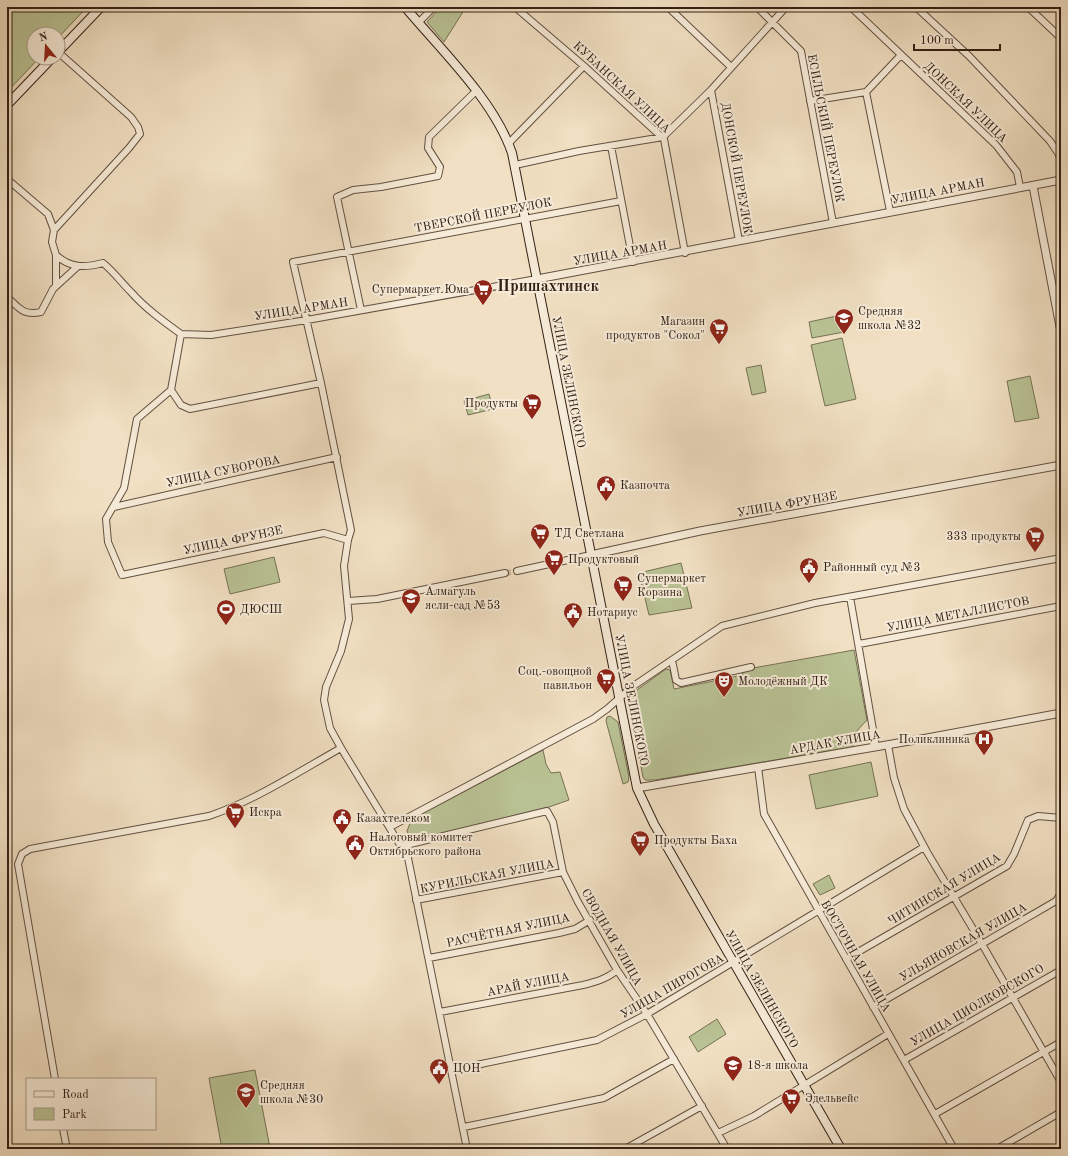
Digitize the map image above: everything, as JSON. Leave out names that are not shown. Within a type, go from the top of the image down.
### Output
[{"type":"main road","points":[[66,43],[100,7]]},
{"type":"main road","name":"УЛИЦА ЗЕЛИНСКОГО","points":[[405,7],[476,91],[492,113],[508,143],[515,165],[637,788],[654,824],[733,963],[842,1149]]},
{"type":"main road","points":[[7,105],[44,66]]},
{"type":"street","points":[[418,23],[434,7]]},
{"type":"street","name":"КУБАНСКАЯ УЛИЦА","points":[[515,7],[584,66],[663,138],[666,143],[684,252]]},
{"type":"street","points":[[668,7],[731,67]]},
{"type":"street","name":"ЕСИЛЬСКИЙ ПЕРЕУЛОК","points":[[757,7],[801,51],[833,223]]},
{"type":"street","name":"ДОНСКОЙ ПЕРЕУЛОК","points":[[739,242],[711,90],[786,7]]},
{"type":"street","name":"ДОНСКАЯ УЛИЦА","points":[[850,7],[996,145],[1017,172],[1020,187]]},
{"type":"street","points":[[916,7],[969,56],[1050,141],[1058,152],[1061,160]]},
{"type":"street","points":[[1028,7],[1061,38]]},
{"type":"street","points":[[810,102],[866,92],[901,55]]},
{"type":"street","points":[[54,230],[133,144],[140,134],[138,127],[131,117],[66,59]]},
{"type":"street","points":[[508,143],[584,66]]},
{"type":"street","points":[[515,165],[611,146],[663,138],[711,90]]},
{"type":"street","points":[[360,310],[350,252],[337,197],[354,190],[380,187],[438,176],[440,167],[428,148],[429,137],[476,91]]},
{"type":"street","points":[[866,92],[890,212]]},
{"type":"street","points":[[611,146],[632,262]]},
{"type":"street","points":[[7,179],[48,214],[54,230],[52,242],[56,255],[56,285]]},
{"type":"street","name":"УЛИЦА АРМАН","points":[[181,334],[211,335],[307,320],[632,262],[1061,180]]},
{"type":"street","points":[[1033,186],[1061,332]]},
{"type":"street","name":"ТВЕРСКОЙ ПЕРЕУЛОК","points":[[307,320],[293,262],[620,201]]},
{"type":"street","points":[[56,255],[68,264],[77,267],[103,263],[112,270],[131,292],[164,322],[181,334],[171,390],[137,419],[124,488],[114,507]]},
{"type":"street","points":[[7,297],[24,312],[32,314],[41,312],[56,285],[77,267]]},
{"type":"street","points":[[307,320],[337,457],[351,530],[344,566],[349,620],[341,651],[326,687],[324,700],[330,728],[408,858],[416,900],[430,958],[464,1127],[467,1149]]},
{"type":"street","points":[[171,390],[181,405],[190,409],[321,383]]},
{"type":"street","name":"УЛИЦА СУВОРОВА","points":[[114,507],[337,457]]},
{"type":"street","name":"УЛИЦА ФРУНЗЕ","points":[[517,571],[700,531],[1061,465]]},
{"type":"street","name":"УЛИЦА ФРУНЗЕ","points":[[114,507],[106,518],[108,542],[122,575],[324,533],[348,540]]},
{"type":"street","points":[[390,827],[593,719],[607,710],[620,697],[722,626],[815,603],[1061,558]]},
{"type":"street","points":[[348,601],[377,599],[505,573]]},
{"type":"street","points":[[850,597],[876,747]]},
{"type":"street","name":"УЛИЦА МЕТАЛЛИСТОВ","points":[[859,644],[1061,606]]},
{"type":"street","points":[[672,660],[676,680],[681,683],[751,667]]},
{"type":"street","name":"АРДАК УЛИЦА","points":[[637,788],[888,745],[1061,712]]},
{"type":"street","points":[[888,745],[894,778],[904,809],[924,847],[982,944],[1061,1082]]},
{"type":"street","points":[[55,1078],[18,864],[22,854],[30,849],[215,814],[253,798],[341,748]]},
{"type":"street","name":"ВОСТОЧНАЯ УЛИЦА","points":[[758,767],[764,814],[818,912],[954,1149]]},
{"type":"street","name":"СВОДНАЯ УЛИЦА","points":[[402,846],[547,811],[553,822],[563,872],[617,970],[647,1014],[727,1149]]},
{"type":"street","name":"ЧИТИНСКАЯ УЛИЦА","points":[[846,959],[1007,866],[1014,854],[1028,820],[1038,816],[1058,818]]},
{"type":"street","points":[[1058,818],[1061,822]]},
{"type":"street","name":"УЛИЦА ПИРОГОВА","points":[[452,1070],[597,1040],[647,1014],[924,847]]},
{"type":"street","name":"КУРИЛЬСКАЯ УЛИЦА","points":[[416,900],[563,872]]},
{"type":"street","name":"УЛЬЯНОВСКАЯ УЛИЦА","points":[[873,1007],[1056,900],[1061,893]]},
{"type":"street","name":"РАСЧЁТНАЯ УЛИЦА","points":[[430,958],[559,933],[575,928],[590,920]]},
{"type":"street","name":"АРАЙ УЛИЦА","points":[[440,1012],[583,985],[612,975],[617,970]]},
{"type":"street","name":"УЛИЦА ЦИОЛКОВСКОГО","points":[[904,1060],[1061,970]]},
{"type":"street","points":[[718,1133],[737,1126],[805,1086],[888,1034]]},
{"type":"street","points":[[935,1114],[1061,1042]]},
{"type":"street","points":[[464,1127],[604,1098],[674,1059]]},
{"type":"street","points":[[626,1149],[702,1106]]},
{"type":"street","points":[[997,1149],[1061,1112]]},
{"type":"street","points":[[63,1130],[67,1149]]},
{"type":"green space","points":[[7,7],[87,7],[66,29],[66,26],[26,26],[26,66],[31,66],[7,92]]},
{"type":"green space","points":[[441,7],[466,7],[444,42],[427,22]]},
{"type":"green space","points":[[841,315],[844,332],[812,338],[809,322]]},
{"type":"green space","points":[[842,338],[856,399],[825,406],[811,345]]},
{"type":"green space","points":[[761,365],[766,392],[752,395],[746,368]]},
{"type":"green space","points":[[1030,376],[1039,418],[1015,422],[1007,381]]},
{"type":"green space","points":[[489,394],[493,409],[468,415],[464,401]]},
{"type":"green space","points":[[274,557],[280,582],[230,594],[224,569]]},
{"type":"green space","points":[[681,563],[692,608],[649,615],[639,573]]},
{"type":"green space","points":[[854,650],[867,720],[854,734],[853,747],[655,780],[645,780],[643,777],[628,700],[630,695],[666,669],[670,670],[674,689],[743,675],[742,670]]},
{"type":"green space","points":[[610,716],[618,722],[629,777],[628,782],[623,784],[606,721],[607,717]]},
{"type":"green space","points":[[543,750],[546,764],[551,773],[560,772],[569,800],[549,807],[411,841],[407,831],[412,818]]},
{"type":"green space","points":[[871,762],[878,796],[816,809],[809,775]]},
{"type":"green space","points":[[829,875],[835,888],[820,895],[813,884]]},
{"type":"green space","points":[[717,1019],[726,1034],[698,1052],[689,1037]]},
{"type":"green space","points":[[255,1070],[270,1148],[222,1149],[209,1078]]},
{"type":"tunnel","points":[[505,573],[517,571]]},
{"type":"place","name":"Супермаркет Юма","points":[[483,306]]},
{"type":"place","name":"Средняя школа №32","points":[[844,335]]},
{"type":"place","name":"Магазин продуктов \"Сокол\"","points":[[719,345]]},
{"type":"place","name":"Продукты","points":[[532,420]]},
{"type":"place","name":"Казпочта","points":[[606,502]]},
{"type":"place","name":"ТД Светлана","points":[[540,550]]},
{"type":"place","name":"333 продукты","points":[[1035,553]]},
{"type":"place","name":"Продуктовый","points":[[554,576]]},
{"type":"place","name":"Районный суд №3","points":[[809,584]]},
{"type":"place","name":"Супермаркет Корзина","points":[[623,602]]},
{"type":"place","name":"Алмагуль ясли-сад №53","points":[[411,615]]},
{"type":"place","name":"ДЮСШ","points":[[226,626]]},
{"type":"place","name":"Нотариус","points":[[573,629]]},
{"type":"place","name":"Соц.-овощной павильон","points":[[606,695]]},
{"type":"place","name":"Молодёжный ДК","points":[[724,698]]},
{"type":"place","name":"Поликлиника","points":[[984,756]]},
{"type":"place","name":"Искра","points":[[235,829]]},
{"type":"place","name":"Казахтелеком","points":[[342,835]]},
{"type":"place","name":"Продукты Баха","points":[[640,857]]},
{"type":"place","name":"Налоговый комитет Октябрьского района","points":[[355,861]]},
{"type":"place","name":"18-я школа","points":[[733,1082]]},
{"type":"place","name":"ЦОН","points":[[439,1085]]},
{"type":"place","name":"Средняя школа №30","points":[[246,1109]]},
{"type":"place","name":"Эдельвейс","points":[[791,1115]]},
{"type":"district","name":"Пришахтинск","points":[[548,285]]}]
